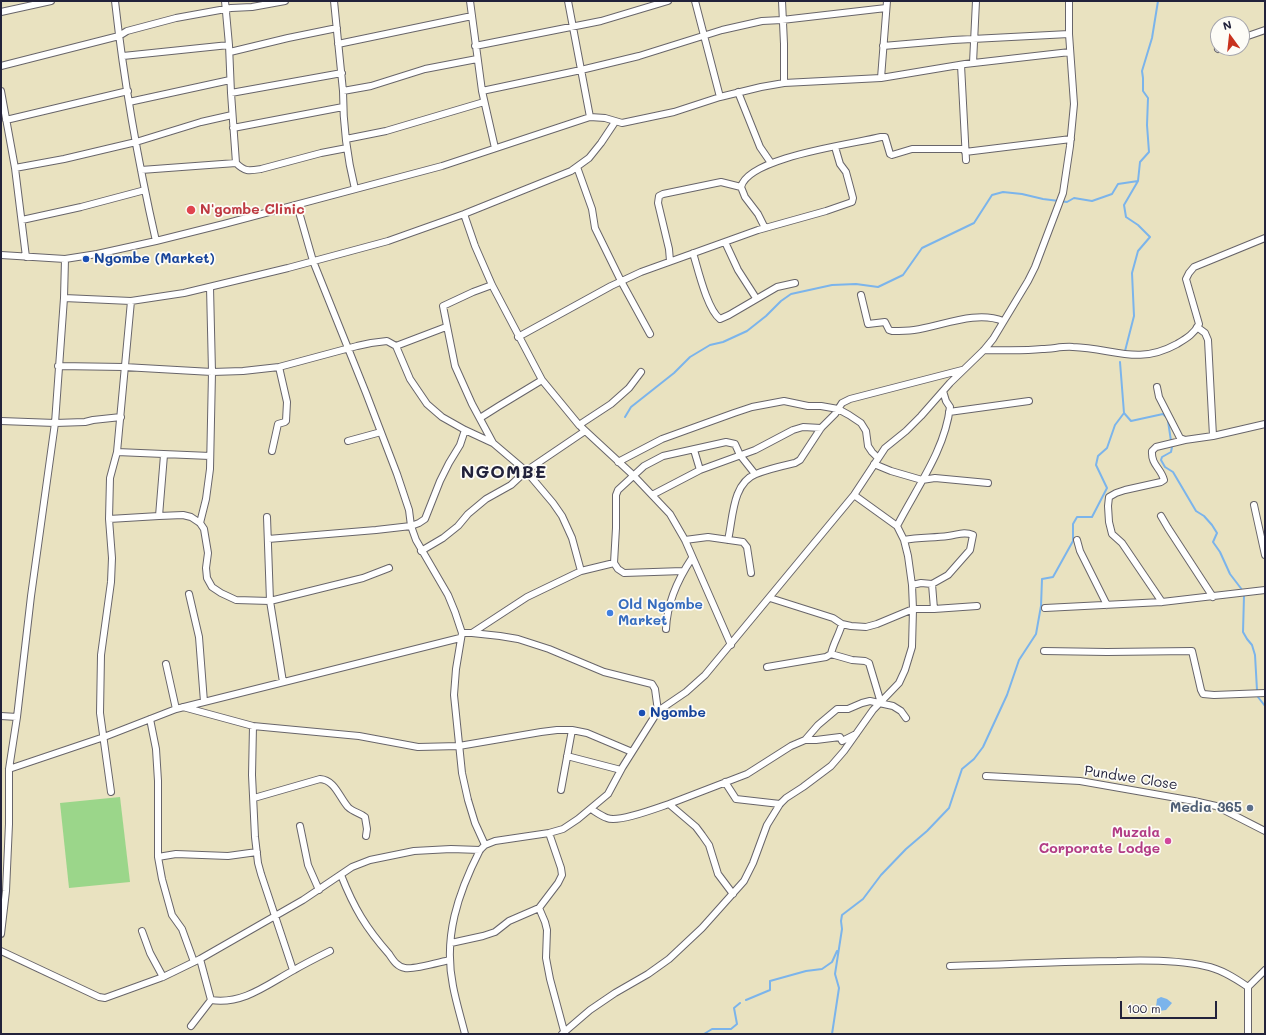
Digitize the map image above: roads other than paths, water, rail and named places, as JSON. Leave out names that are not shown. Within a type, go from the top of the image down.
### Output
[{"type":"street","points":[[1,12],[51,1]]},
{"type":"street","points":[[115,1],[129,102],[156,241]]},
{"type":"street","points":[[225,1],[230,52],[230,80],[236,163],[242,169],[252,170],[347,148]]},
{"type":"street","points":[[1,66],[119,36],[127,31],[176,18],[285,1]]},
{"type":"street","points":[[334,1],[342,73],[343,107],[347,148],[355,189]]},
{"type":"street","points":[[470,1],[482,91],[494,148]]},
{"type":"street","points":[[568,1],[590,117]]},
{"type":"street","points":[[475,46],[601,21],[668,1]]},
{"type":"street","points":[[695,1],[720,97]]},
{"type":"street","points":[[782,1],[784,83]]},
{"type":"street","points":[[881,78],[887,1]]},
{"type":"street","points":[[973,63],[976,1]]},
{"type":"street","points":[[1,951],[99,997],[106,998],[200,960],[319,890],[352,867],[370,860],[414,851],[482,848],[495,841],[549,834],[568,826],[608,794],[621,770],[658,711],[686,692],[705,675],[854,495],[878,458],[890,443],[922,416],[943,391],[984,350],[1004,322],[1021,294],[1035,267],[1063,193],[1071,139],[1074,104],[1069,34],[1069,1]]},
{"type":"street","points":[[482,91],[639,56],[722,30],[762,21],[886,8]]},
{"type":"street","points":[[338,44],[472,16]]},
{"type":"street","points":[[230,52],[294,36],[337,28]]},
{"type":"street","points":[[1250,35],[1265,30]]},
{"type":"street","points":[[883,46],[975,38],[1069,34]]},
{"type":"street","points":[[123,56],[229,45]]},
{"type":"street","points":[[1,255],[65,259],[97,254],[156,241],[297,206],[442,166],[590,117],[605,118],[622,123],[674,112],[738,92],[784,83],[881,78],[973,63],[1070,52]]},
{"type":"street","points":[[343,92],[371,86],[425,69],[477,59]]},
{"type":"street","points":[[961,65],[966,160]]},
{"type":"street","points":[[231,93],[342,73]]},
{"type":"street","points":[[129,102],[230,80]]},
{"type":"street","points":[[1,91],[15,168],[26,257]]},
{"type":"street","points":[[6,120],[128,91]]},
{"type":"street","points":[[738,92],[760,147],[771,163]]},
{"type":"street","points":[[346,138],[386,131],[484,102]]},
{"type":"street","points":[[233,128],[343,107]]},
{"type":"street","points":[[15,168],[64,159],[136,142],[201,122],[232,116]]},
{"type":"street","points":[[64,298],[131,301],[184,293],[388,241],[464,214],[577,167],[601,144],[615,122]]},
{"type":"street","points":[[741,188],[744,180],[752,173],[771,163],[835,146],[884,137],[890,154],[892,155],[912,149],[965,150],[1071,139]]},
{"type":"street","points":[[518,337],[621,281],[641,272],[765,228],[852,202],[853,198],[846,172],[840,164],[835,146]]},
{"type":"street","points":[[141,170],[236,163]]},
{"type":"street","points":[[577,167],[592,209],[595,228],[621,281],[650,334]]},
{"type":"street","points":[[670,261],[669,249],[658,203],[659,196],[663,194],[721,182],[729,183],[741,188],[745,197],[758,214],[765,228]]},
{"type":"street","points":[[22,220],[81,207],[145,190]]},
{"type":"street","points":[[297,206],[312,261],[381,432],[409,510],[411,526],[422,550],[448,595],[455,612],[461,636],[454,695],[459,746],[462,773],[468,800],[482,848],[460,894],[455,913],[451,943],[450,960],[453,985],[465,1034]]},
{"type":"street","points":[[464,214],[475,246],[492,285],[518,337],[542,380],[579,425],[633,476],[670,514],[685,540],[730,645]]},
{"type":"street","points":[[984,350],[1034,350],[1071,346],[1129,355],[1146,355],[1158,352],[1190,336],[1199,324],[1199,319],[1186,280],[1191,270],[1194,267],[1210,260],[1265,238]]},
{"type":"street","points":[[725,242],[738,270],[756,298]]},
{"type":"street","points":[[693,253],[703,288],[718,318],[723,318],[729,315],[777,287],[795,283]]},
{"type":"street","points":[[1,934],[6,891],[9,824],[9,769],[55,423],[64,298],[65,259]]},
{"type":"street","points":[[492,285],[444,304],[442,308],[455,366],[463,386],[493,443]]},
{"type":"street","points":[[200,523],[209,483],[212,372],[210,287]]},
{"type":"street","points":[[861,295],[868,324],[885,322],[889,330],[892,331],[915,330],[978,317],[990,317],[1004,322]]},
{"type":"street","points":[[111,792],[100,713],[101,654],[111,582],[112,558],[109,519],[110,478],[117,452],[131,301]]},
{"type":"street","points":[[396,346],[446,327]]},
{"type":"street","points":[[1197,327],[1205,333],[1208,340],[1213,436]]},
{"type":"street","points":[[58,366],[124,367],[212,372],[243,371],[280,367],[348,348],[381,341],[388,341],[396,346],[410,379],[424,400],[442,417],[493,443],[526,471],[553,503],[562,516],[572,538],[581,570]]},
{"type":"street","points":[[272,451],[278,424],[286,421],[287,402],[280,367]]},
{"type":"street","points":[[728,540],[739,491],[743,483],[755,474],[795,463],[800,460],[821,428],[842,403],[850,399],[963,370]]},
{"type":"street","points":[[579,425],[611,404],[628,388],[641,372]]},
{"type":"street","points":[[480,418],[542,380]]},
{"type":"street","points":[[1156,386],[1159,397],[1180,438],[1185,440]]},
{"type":"street","points":[[897,526],[936,456],[946,429],[950,407],[943,391]]},
{"type":"street","points":[[618,462],[638,450],[662,439],[734,413],[784,401],[808,406],[821,406],[838,409],[849,415],[861,423],[866,432],[868,446],[878,458]]},
{"type":"street","points":[[949,412],[1029,401]]},
{"type":"street","points":[[1,421],[55,423],[85,422],[121,417]]},
{"type":"street","points":[[1162,602],[1122,543],[1112,534],[1109,522],[1109,497],[1116,493],[1164,480],[1151,458],[1152,451],[1156,447],[1265,424]]},
{"type":"street","points":[[652,495],[700,470],[755,450],[793,430],[803,427],[821,428]]},
{"type":"street","points":[[268,539],[338,534],[411,526],[425,519],[440,481],[460,445],[465,430]]},
{"type":"street","points":[[422,550],[443,538],[486,499],[511,486],[526,471],[585,431]]},
{"type":"street","points":[[348,441],[381,432]]},
{"type":"street","points":[[683,571],[624,573],[618,569],[614,563],[616,495],[618,490],[644,466],[663,456],[726,442],[735,444],[740,455],[755,474]]},
{"type":"street","points":[[694,450],[700,470]]},
{"type":"street","points":[[117,452],[210,456]]},
{"type":"street","points":[[158,516],[164,455]]},
{"type":"street","points":[[874,464],[891,471],[922,480],[935,478],[988,483]]},
{"type":"street","points":[[539,908],[547,930],[546,958],[563,1033],[608,997],[648,974],[669,959],[702,928],[744,881],[753,863],[767,825],[780,804],[830,766],[844,751],[873,710],[899,683],[906,670],[912,647],[912,586],[908,556],[904,540],[897,526],[854,495]]},
{"type":"street","points":[[1254,504],[1265,555]]},
{"type":"street","points":[[109,519],[183,515],[191,517],[200,523],[204,529],[208,553],[206,568],[212,587],[236,600],[270,601],[363,578],[389,568]]},
{"type":"street","points":[[1161,516],[1213,596]]},
{"type":"street","points":[[267,517],[270,601],[283,682]]},
{"type":"street","points":[[904,540],[921,537],[950,536],[964,533],[973,535],[970,550],[948,575],[932,584],[921,583],[912,586]]},
{"type":"street","points":[[685,540],[708,537],[743,542],[746,544],[751,573]]},
{"type":"street","points":[[1077,540],[1080,551],[1107,605]]},
{"type":"street","points":[[666,629],[668,605],[683,571],[692,558]]},
{"type":"street","points":[[9,769],[104,737],[176,709],[472,633],[527,597],[581,570],[614,563]]},
{"type":"street","points":[[932,584],[934,609]]},
{"type":"street","points":[[1045,608],[1162,602],[1265,590]]},
{"type":"street","points":[[189,594],[199,637],[204,702]]},
{"type":"street","points":[[770,598],[833,618],[842,624],[851,626],[866,626],[881,622],[913,609],[977,606]]},
{"type":"street","points":[[831,654],[832,647],[842,624]]},
{"type":"street","points":[[472,633],[500,636],[518,640],[549,649],[604,672],[652,684],[655,689],[658,711]]},
{"type":"street","points":[[1044,651],[1192,651],[1203,694],[1265,693]]},
{"type":"street","points":[[767,667],[826,657],[831,654],[852,660],[865,661],[869,663],[881,703]]},
{"type":"street","points":[[166,664],[176,709]]},
{"type":"street","points":[[805,740],[818,725],[837,709],[848,709],[870,701],[893,706],[901,711],[906,718]]},
{"type":"street","points":[[183,708],[253,726],[359,736],[418,747],[459,746],[540,732],[572,730],[587,733],[632,752]]},
{"type":"street","points":[[1,716],[17,717]]},
{"type":"street","points":[[150,719],[156,749],[158,780],[158,857],[172,916],[182,929],[194,962]]},
{"type":"street","points":[[253,726],[252,774],[257,852],[261,874],[293,970]]},
{"type":"street","points":[[561,790],[572,730]]},
{"type":"street","points":[[591,809],[608,819],[616,820],[651,810],[747,774],[791,746],[805,740],[840,737],[842,741],[858,732]]},
{"type":"street","points":[[567,756],[621,770]]},
{"type":"street","name":"Pundwe Close","points":[[986,776],[1080,781],[1194,801],[1216,806],[1265,831]]},
{"type":"street","points":[[254,798],[320,779],[327,780],[332,784],[348,807],[365,817],[367,829],[366,836]]},
{"type":"street","points":[[725,782],[736,799],[780,804]]},
{"type":"street","points":[[669,804],[696,827],[702,835],[709,845],[718,874],[733,894]]},
{"type":"street","points":[[300,826],[308,865],[319,890]]},
{"type":"street","points":[[451,943],[495,932],[509,921],[539,908],[558,883],[562,875],[549,834]]},
{"type":"street","points":[[158,857],[176,854],[228,856],[257,852]]},
{"type":"street","points":[[342,875],[361,918],[376,939],[399,966],[406,969],[450,960]]},
{"type":"street","points":[[142,931],[150,953],[163,976]]},
{"type":"street","points":[[211,1000],[222,1002],[253,994],[293,970],[330,951]]},
{"type":"street","points":[[200,960],[211,1000]]},
{"type":"street","points":[[950,966],[1137,960],[1189,963],[1220,970],[1248,987]]},
{"type":"street","points":[[1248,1034],[1248,987],[1265,970]]},
{"type":"street","points":[[191,1026],[211,1000]]},
{"type":"water","points":[[1161,997],[1172,1003],[1166,1010],[1159,1011],[1156,1007],[1157,999]]},
{"type":"waterway","points":[[1125,351],[1134,316],[1132,273],[1138,251],[1150,237],[1138,225],[1126,217],[1124,205],[1138,181],[1140,162],[1149,152],[1147,125],[1148,98],[1143,91],[1142,71],[1152,38],[1158,1]]},
{"type":"waterway","points":[[625,417],[631,407],[674,373],[690,357],[710,345],[723,342],[747,331],[791,294],[832,285],[856,284],[878,287],[903,275],[922,248],[974,223],[992,195],[1003,192],[1067,202],[1074,198],[1092,201],[1112,194],[1118,184],[1138,181]]},
{"type":"waterway","points":[[832,1034],[839,988],[835,974],[842,929],[842,915],[863,899],[881,875],[949,808],[962,769],[974,759],[983,747],[1007,695],[1019,660],[1036,634],[1041,606],[1042,579],[1053,577],[1073,541],[1073,524],[1077,517],[1092,517],[1107,488],[1096,465],[1098,456],[1107,448],[1115,425],[1124,413],[1120,362]]},
{"type":"waterway","points":[[1124,413],[1131,421],[1163,414],[1166,417]]},
{"type":"waterway","points":[[1168,421],[1171,441]]},
{"type":"waterway","points":[[1172,447],[1171,452],[1162,457],[1161,460],[1165,467],[1173,472],[1196,511],[1204,516],[1212,525],[1217,533],[1213,542],[1220,552],[1230,574],[1243,591]]},
{"type":"waterway","points":[[1244,596],[1243,632],[1252,645],[1255,655],[1257,690]]},
{"type":"waterway","points":[[1258,697],[1265,706]]},
{"type":"waterway","points":[[746,1000],[770,990],[770,981],[806,971],[822,969],[832,962],[837,951]]},
{"type":"waterway","points":[[704,1034],[712,1029],[731,1029],[737,1024],[734,1008],[740,1003]]},
{"type":"place","name":"N'gombe Clinic","points":[[191,210]]},
{"type":"place","name":"Ngombe (Market)","points":[[86,259]]},
{"type":"place","name":"Old Ngombe Market","points":[[610,613]]},
{"type":"place","name":"Ngombe","points":[[642,713]]},
{"type":"place","name":"Media 365","points":[[1250,808]]},
{"type":"place","name":"Muzala Corporate Lodge","points":[[1168,841]]},
{"type":"district","name":"NGOMBE","points":[[504,472]]}]
